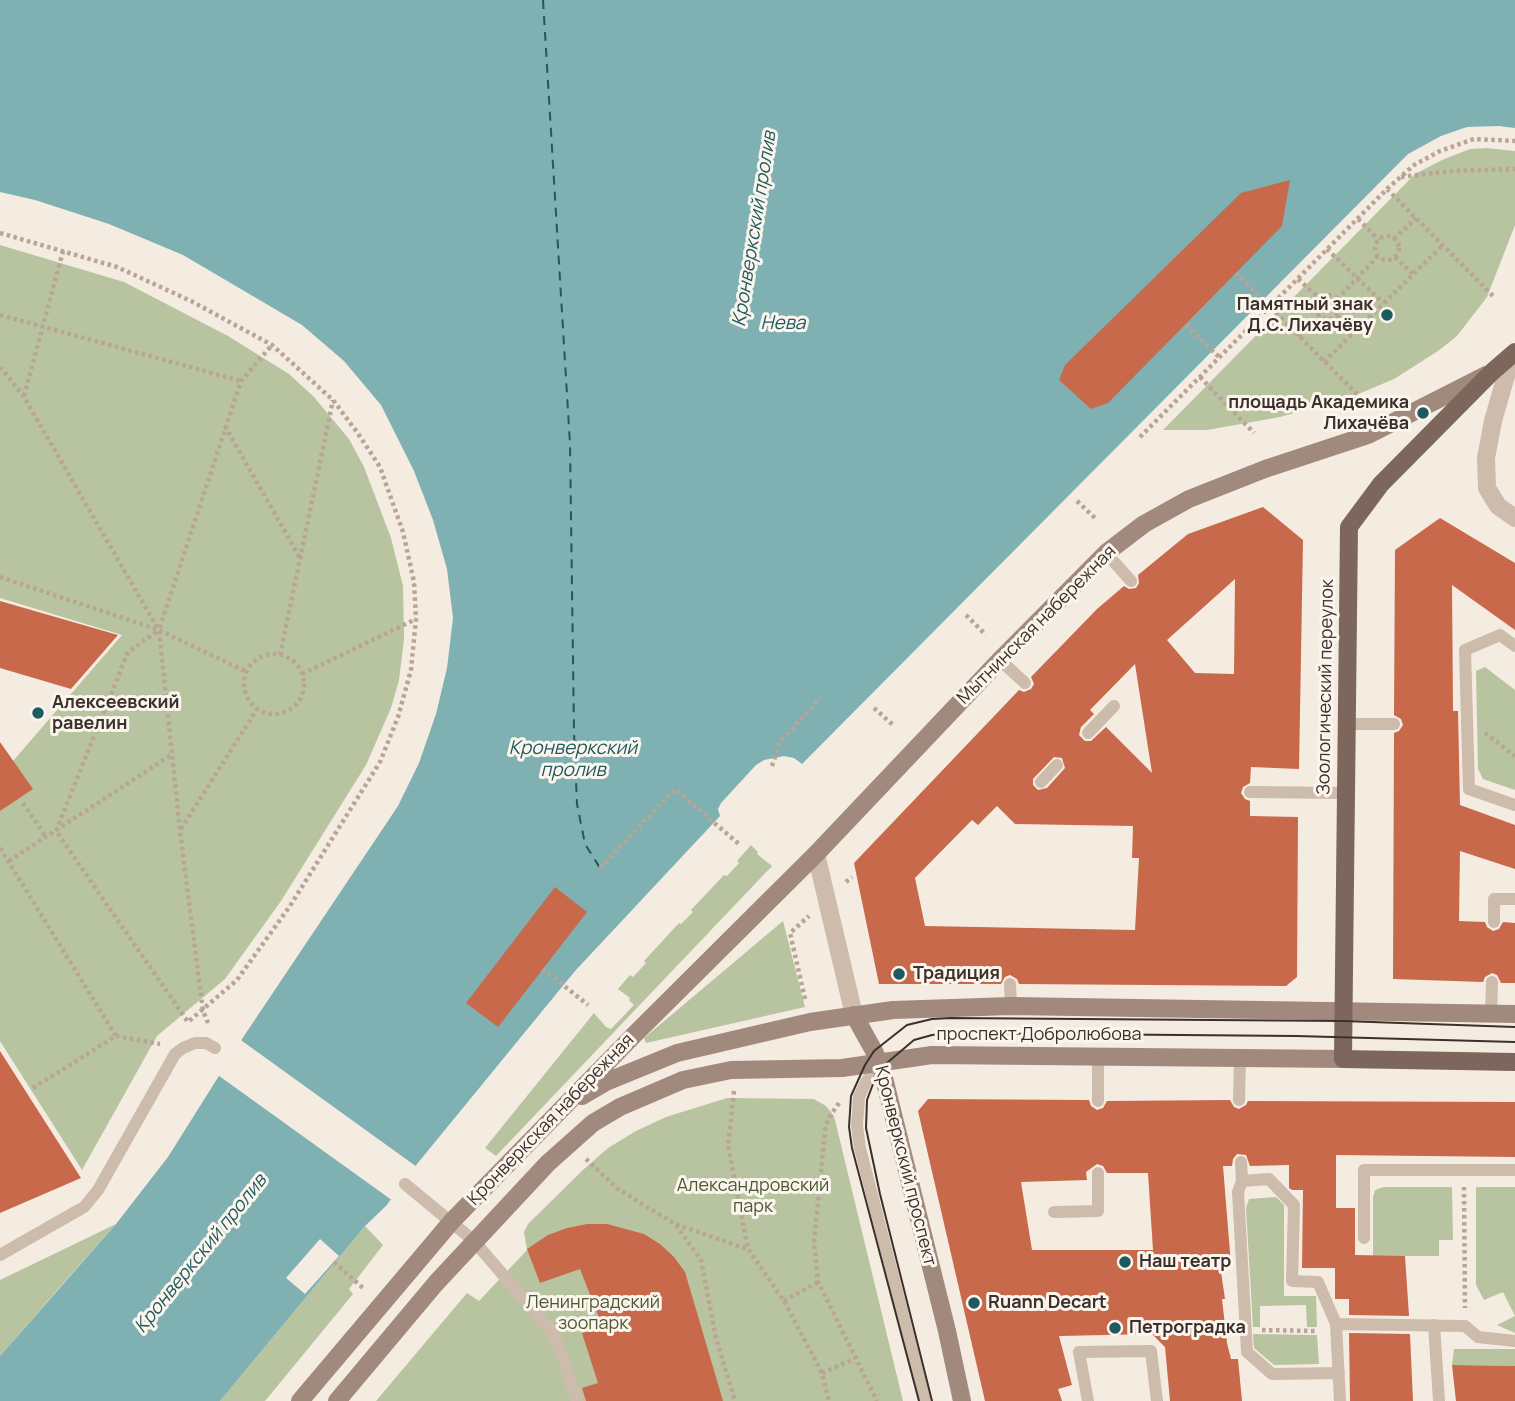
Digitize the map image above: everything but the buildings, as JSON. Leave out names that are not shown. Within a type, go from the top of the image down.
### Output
[{"type":"main road","points":[[1492,372],[1513,354]]},
{"type":"main road","name":"Мытнинская набережная","points":[[816,854],[1106,553],[1144,524],[1189,499],[1265,469],[1367,435],[1492,372]]},
{"type":"main road","name":"Зоологический переулок","points":[[1343,1059],[1349,527],[1381,484],[1492,372]]},
{"type":"main road","name":"Кронверкская набережная","points":[[300,1401],[453,1221],[563,1106],[816,854]]},
{"type":"main road","name":"проспект Добролюбова","points":[[563,1106],[606,1082],[677,1053],[810,1022],[932,1007],[1515,1014]]},
{"type":"main road","name":"Кронверкский проспект","points":[[854,1015],[880,1063],[962,1401]]},
{"type":"main road","name":"проспект Добролюбова","points":[[548,1163],[593,1124],[620,1107],[683,1080],[732,1070],[842,1069],[932,1055],[1515,1062]]},
{"type":"main road","name":"Кронверкская набережная","points":[[337,1401],[474,1241],[548,1163]]},
{"type":"street","points":[[1513,354],[1493,421],[1486,458],[1488,488],[1498,506],[1515,518]]},
{"type":"street","name":"Кронверкский проспект","points":[[816,854],[854,1015]]},
{"type":"lane","points":[[1106,553],[1131,581]]},
{"type":"lane","points":[[1515,646],[1500,635],[1465,650],[1464,724],[1469,789],[1515,805]]},
{"type":"lane","points":[[1000,660],[1025,683]]},
{"type":"lane","points":[[1088,733],[1114,706]]},
{"type":"lane","points":[[1346,724],[1394,724]]},
{"type":"lane","points":[[1041,782],[1057,765]]},
{"type":"lane","points":[[1250,792],[1345,793]]},
{"type":"lane","points":[[1494,922],[1494,899],[1515,899]]},
{"type":"lane","points":[[1492,982],[1492,1013]]},
{"type":"lane","points":[[1010,984],[1011,1006]]},
{"type":"lane","points":[[0,1255],[84,1207],[99,1190],[175,1054],[195,1043],[206,1043],[215,1048]]},
{"type":"lane","points":[[1098,1057],[1098,1101]]},
{"type":"lane","points":[[1239,1100],[1240,1058]]},
{"type":"lane","points":[[880,1063],[859,1097],[857,1126],[860,1148],[925,1401]]},
{"type":"lane","points":[[1241,1162],[1238,1192],[1247,1352],[1272,1374],[1339,1373]]},
{"type":"lane","points":[[1364,1238],[1364,1170],[1515,1170]]},
{"type":"lane","points":[[1054,1212],[1098,1211],[1098,1172]]},
{"type":"lane","points":[[1241,1181],[1269,1179],[1294,1205],[1292,1282],[1318,1282],[1336,1324],[1340,1401]]},
{"type":"lane","points":[[405,1184],[474,1241],[552,1332],[577,1401]]},
{"type":"lane","points":[[1336,1324],[1465,1326],[1478,1337],[1515,1341]]},
{"type":"lane","points":[[1434,1325],[1438,1401]]},
{"type":"lane","points":[[1088,1401],[1079,1352],[1151,1351],[1157,1401]]},
{"type":"path","points":[[1140,437],[1414,165],[1440,151],[1466,142],[1489,138],[1515,141]]},
{"type":"path","points":[[1401,177],[1451,171],[1515,169]]},
{"type":"path","points":[[1387,189],[1494,297]]},
{"type":"path","points":[[1395,239],[1416,218]]},
{"type":"path","points":[[1358,219],[1379,240]]},
{"type":"path","points":[[0,233],[117,267],[191,300],[272,345],[333,400],[380,467],[403,532],[414,582],[416,619],[411,670],[398,716],[380,762],[290,906],[237,980],[188,1022],[56,831]]},
{"type":"path","points":[[1395,239],[1386,236],[1379,240],[1375,248],[1378,256],[1386,260],[1395,257]]},
{"type":"path","points":[[1395,239],[1398,248],[1395,257]]},
{"type":"path","points":[[1325,362],[1443,246]]},
{"type":"path","points":[[1327,249],[1383,303]]},
{"type":"path","points":[[24,397],[63,251]]},
{"type":"path","points":[[1336,299],[1378,256]]},
{"type":"path","points":[[1395,257],[1413,274]]},
{"type":"path","points":[[1236,273],[1365,402]]},
{"type":"path","points":[[1298,279],[1320,299]]},
{"type":"path","points":[[1327,296],[1336,299],[1340,307],[1337,316],[1328,319],[1320,315],[1317,307],[1320,299],[1327,296]]},
{"type":"path","points":[[0,315],[241,381]]},
{"type":"path","points":[[1299,337],[1320,315]]},
{"type":"path","points":[[1337,316],[1353,333]]},
{"type":"path","points":[[1186,325],[1219,357]]},
{"type":"path","points":[[208,1025],[203,1011],[180,831],[159,630],[241,381],[272,345]]},
{"type":"path","points":[[0,367],[24,397],[159,630]]},
{"type":"path","points":[[1200,377],[1254,433]]},
{"type":"path","points":[[280,655],[333,400]]},
{"type":"path","points":[[225,425],[301,559]]},
{"type":"path","points":[[1077,501],[1097,520]]},
{"type":"path","points":[[0,577],[159,630],[247,672]]},
{"type":"path","points":[[966,615],[986,635]]},
{"type":"path","points":[[302,674],[416,619]]},
{"type":"path","points":[[56,831],[128,652],[159,630]]},
{"type":"path","points":[[280,655],[297,665],[302,674],[303,692],[292,708],[275,714],[257,709],[245,692],[247,672],[260,657],[280,655]]},
{"type":"path","points":[[772,766],[780,742],[820,698]]},
{"type":"path","points":[[874,708],[893,726]]},
{"type":"path","points":[[180,831],[257,709]]},
{"type":"path","points":[[1464,724],[1482,731],[1515,756]]},
{"type":"path","points":[[9,861],[171,755]]},
{"type":"path","points":[[600,868],[675,789],[740,845]]},
{"type":"path","points":[[23,803],[46,837]]},
{"type":"path","points":[[0,848],[116,1036]]},
{"type":"path","points":[[846,882],[852,877]]},
{"type":"path","points":[[805,999],[790,933],[812,913]]},
{"type":"path","points":[[543,969],[588,1005]]},
{"type":"path","points":[[33,1088],[116,1036],[159,1043]]},
{"type":"path","points":[[734,1091],[728,1146],[748,1249],[784,1300],[822,1373],[830,1401]]},
{"type":"path","points":[[839,1103],[828,1119],[825,1130],[814,1242],[818,1282],[877,1401]]},
{"type":"path","points":[[585,1158],[618,1189],[675,1224],[748,1249]]},
{"type":"path","points":[[1464,1170],[1465,1326]]},
{"type":"path","points":[[675,1224],[701,1260],[716,1338],[735,1401]]},
{"type":"path","points":[[334,1262],[365,1290]]},
{"type":"path","points":[[784,1300],[818,1282]]},
{"type":"path","points":[[1245,1330],[1324,1331],[1336,1324]]},
{"type":"path","points":[[822,1373],[855,1359]]},
{"type":"green space","points":[[1470,149],[1515,151],[1515,225],[1487,297],[1457,336],[1394,379],[1349,398],[1280,417],[1207,430],[1163,430],[1415,174]]},
{"type":"green space","points":[[0,245],[124,282],[228,336],[289,374],[314,397],[349,439],[364,467],[391,538],[403,586],[404,639],[399,680],[391,708],[366,765],[281,901],[225,979],[157,1036],[82,1170],[0,1041],[0,776],[122,635],[0,598]]},
{"type":"green space","points":[[1485,667],[1515,690],[1515,790],[1483,779],[1478,769],[1476,671]]},
{"type":"green space","points":[[751,845],[757,854],[772,866],[496,1156],[485,1148],[594,1013],[611,1029],[634,1005],[630,998],[618,989],[630,975],[633,977],[646,963],[644,961],[679,923],[693,912],[691,910],[724,875],[727,876]]},
{"type":"green space","points":[[783,921],[805,1007],[646,1043],[644,1038]]},
{"type":"green space","name":"Александровский парк","points":[[727,1098],[814,1099],[826,1106],[834,1116],[903,1401],[376,1401],[467,1293],[479,1301],[527,1250],[524,1232],[528,1224],[608,1148],[666,1117]]},
{"type":"green space","points":[[1384,1187],[1452,1187],[1453,1240],[1439,1240],[1439,1256],[1373,1256],[1373,1197],[1375,1190]]},
{"type":"green space","points":[[1476,1187],[1515,1187],[1515,1316],[1503,1292],[1484,1300],[1476,1285]]},
{"type":"green space","points":[[1276,1197],[1284,1205],[1284,1296],[1316,1296],[1317,1327],[1307,1327],[1306,1305],[1260,1306],[1260,1327],[1253,1327],[1246,1208],[1249,1199]]},
{"type":"green space","points":[[116,1224],[60,1287],[0,1356],[0,1280]]},
{"type":"green space","points":[[365,1226],[383,1245],[349,1289],[353,1294],[265,1401],[220,1401]]},
{"type":"green space","points":[[1515,1316],[1515,1333],[1497,1325]]},
{"type":"green space","points":[[1253,1334],[1317,1335],[1319,1364],[1274,1365],[1254,1348]]},
{"type":"green space","points":[[1454,1349],[1515,1349],[1515,1366],[1452,1365]]},
{"type":"water","name":"Нева","points":[[0,0],[1515,0],[1515,128],[1467,127],[1441,136],[1408,154],[802,764],[794,758],[784,756],[764,760],[756,765],[721,803],[718,809],[720,816],[575,971],[417,1164],[386,1206],[365,1226],[220,1401],[0,1401],[0,1356],[116,1224],[168,1157],[244,1036],[398,806],[419,763],[436,714],[447,668],[453,618],[447,569],[433,520],[414,471],[381,405],[344,361],[302,325],[183,255],[109,224],[35,200],[0,192]]},
{"type":"pier","points":[[238,1038],[417,1167],[393,1201],[215,1073]]},
{"type":"pier","points":[[320,1239],[339,1256],[305,1294],[286,1278]]},
{"type":"ferry route","points":[[543,0],[570,444],[577,804],[585,844],[600,868]]},
{"type":"tram line","points":[[919,1401],[852,1148],[849,1127],[851,1096],[865,1065],[874,1051],[907,1025],[951,1018],[1343,1021],[1515,1027]]},
{"type":"tram line","points":[[932,1401],[866,1128],[867,1100],[873,1084],[888,1062],[914,1040],[951,1033],[1296,1036],[1515,1042]]},
{"type":"place","name":"Памятный знак Д.С. Лихачёву","points":[[1387,315]]},
{"type":"place","name":"площадь Академика Лихачёва","points":[[1423,413]]},
{"type":"place","name":"Алексеевский равелин","points":[[38,713]]},
{"type":"place","name":"Традиция","points":[[899,974]]},
{"type":"place","name":"Наш театр","points":[[1125,1262]]},
{"type":"place","name":"Ruann Decart","points":[[974,1303]]},
{"type":"place","name":"Петроградка","points":[[1115,1328]]},
{"type":"water label","name":"Кронверкский пролив","points":[[755,229]]},
{"type":"water label","name":"Кронверкский пролив","points":[[573,760]]},
{"type":"water label","name":"Кронверкский пролив","points":[[201,1254]]},
{"type":"park label","name":"Ленинградский зоопарк","points":[[593,1313]]}]
